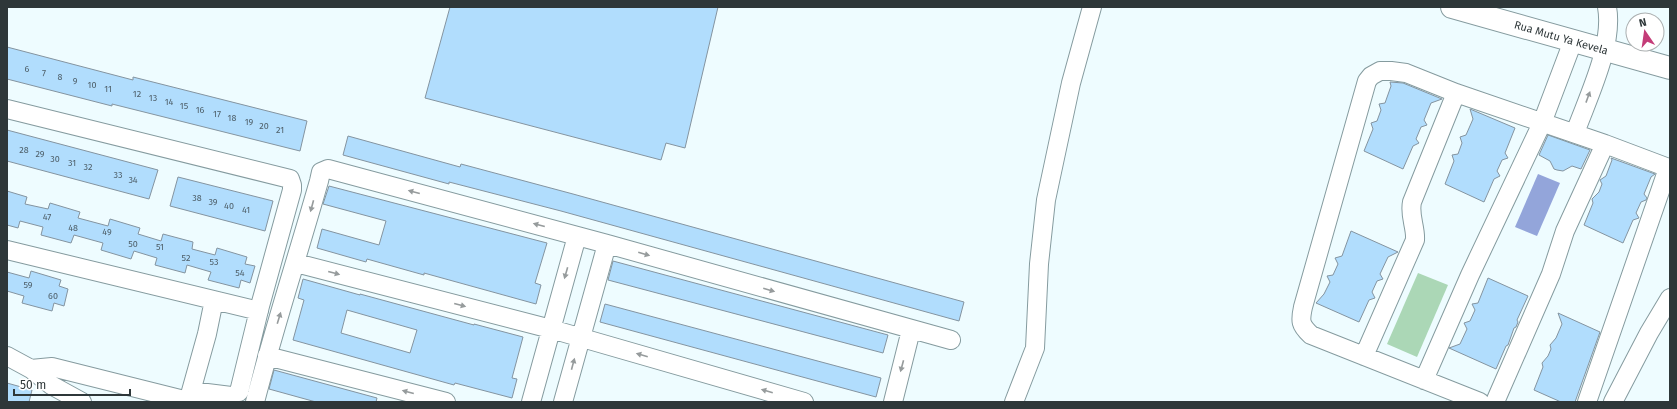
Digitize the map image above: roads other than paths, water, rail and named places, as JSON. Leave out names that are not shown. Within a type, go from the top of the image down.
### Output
[{"type":"main road","name":"Rua Mutu Ya Kevela","points":[[1452,7],[1670,68]]},
{"type":"street","points":[[1014,402],[1035,348],[1039,264],[1046,200],[1071,83],[1092,7]]},
{"type":"street","points":[[1575,133],[1605,50],[1609,24],[1607,7]]},
{"type":"street","points":[[1424,380],[1470,274],[1542,123],[1573,41]]},
{"type":"street","points":[[1480,402],[1311,335],[1303,328],[1301,318],[1367,81],[1371,76],[1380,71],[1406,73],[1456,93],[1665,165],[1667,170],[1587,402]]},
{"type":"street","points":[[1364,356],[1415,240],[1415,232],[1410,211],[1412,202],[1456,93]]},
{"type":"street","points":[[7,109],[290,180],[292,190],[259,312],[241,399]]},
{"type":"street","points":[[1495,402],[1551,274],[1565,231],[1605,144]]},
{"type":"street","points":[[241,399],[267,356],[322,172],[328,169],[607,244],[951,340]]},
{"type":"street","points":[[531,402],[577,236]]},
{"type":"street","points":[[563,402],[607,244]]},
{"type":"street","points":[[7,250],[259,312]]},
{"type":"street","points":[[296,263],[551,329],[804,402]]},
{"type":"street","points":[[1614,402],[1649,333],[1670,298]]},
{"type":"street","points":[[189,398],[207,334],[214,300]]},
{"type":"street","points":[[893,402],[911,330]]},
{"type":"street","points":[[7,356],[31,368],[51,384],[82,402]]},
{"type":"street","points":[[267,356],[446,402]]},
{"type":"street","points":[[31,368],[52,367],[189,398],[241,399]]},
{"type":"water","points":[[1538,174],[1560,183],[1537,236],[1515,227]]}]
